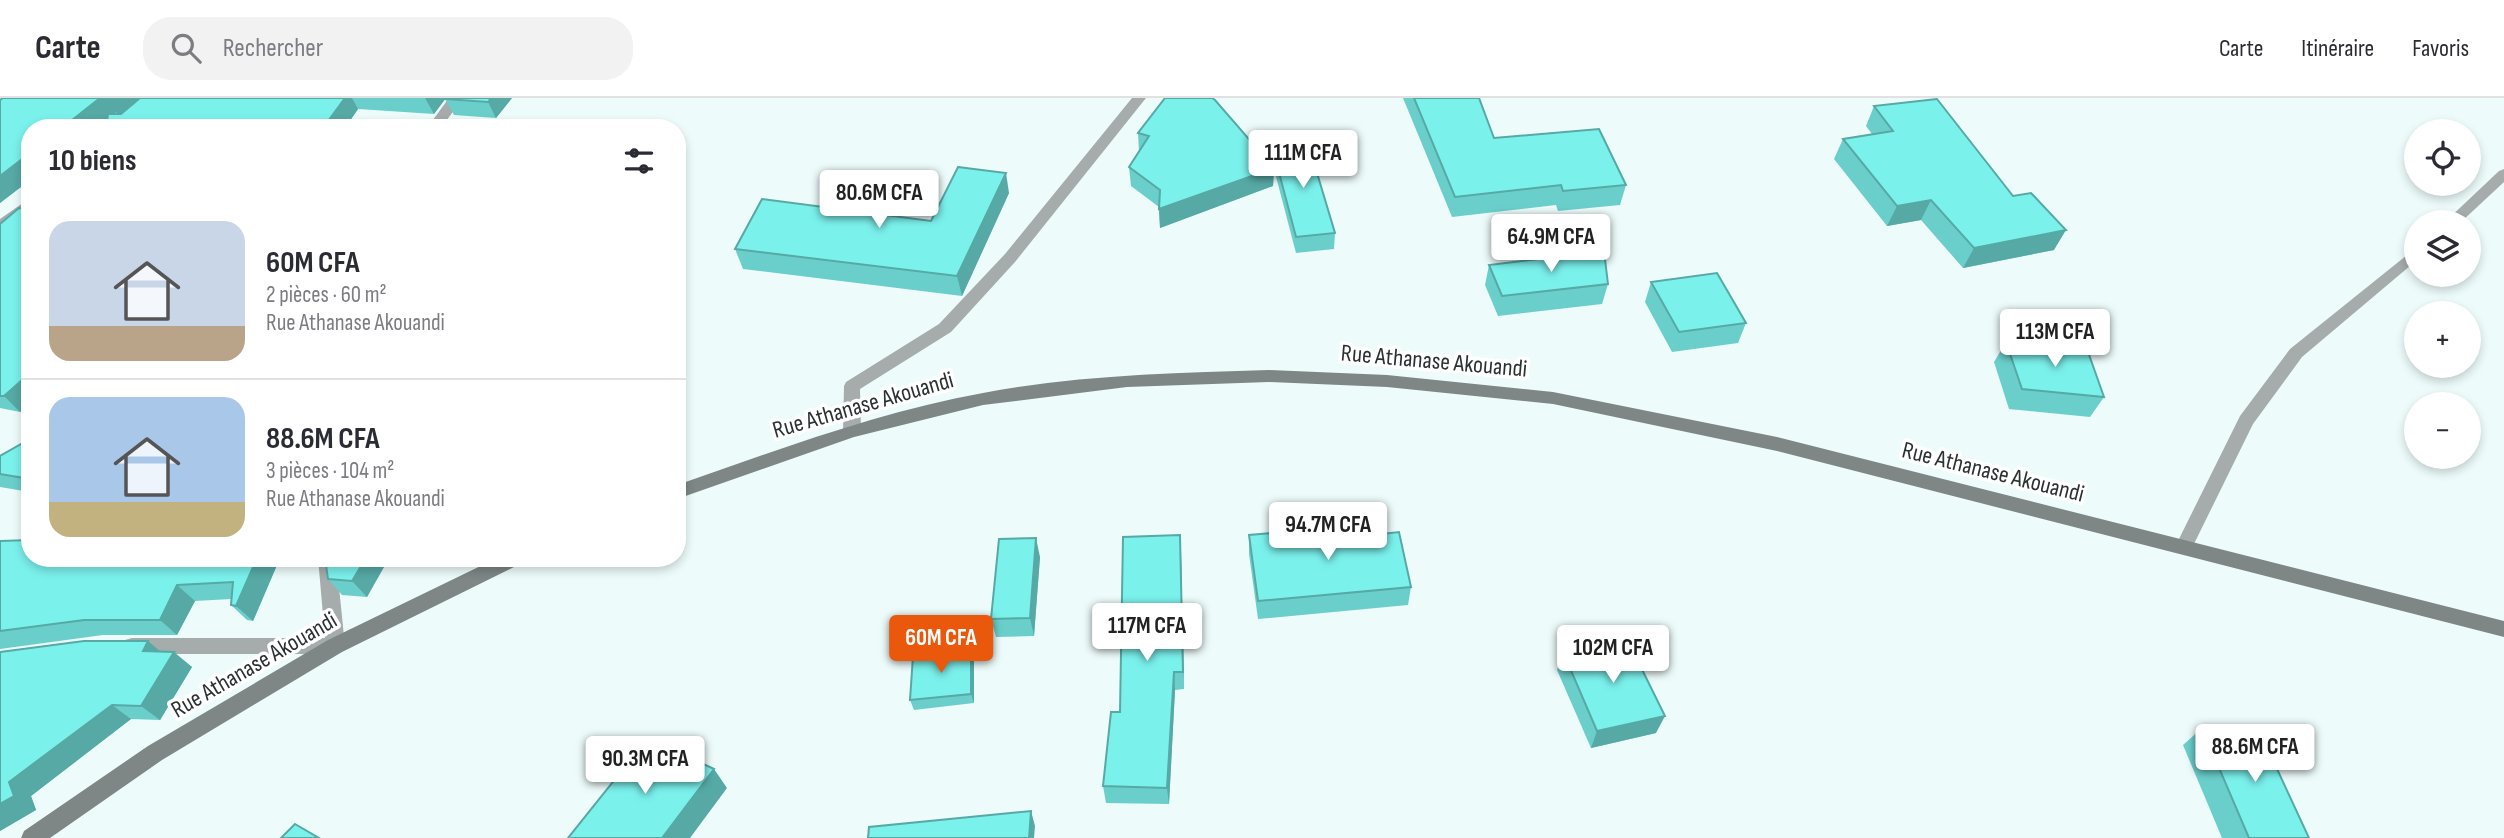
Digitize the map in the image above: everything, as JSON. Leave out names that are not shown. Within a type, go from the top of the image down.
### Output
[{"type":"street","points":[[440,119],[456,98]]},
{"type":"street","points":[[852,431],[852,386],[945,328],[1010,258],[1139,98]]},
{"type":"street","points":[[2465,210],[2504,174]]},
{"type":"street","points":[[0,227],[21,210]]},
{"type":"street","points":[[2183,547],[2246,421],[2296,354],[2404,263]]},
{"type":"street","name":"Rue Athanase Akouandi","points":[[686,489],[852,431],[983,399],[1127,382],[1269,376],[1387,381],[1579,403],[1777,444],[2504,629]]},
{"type":"street","points":[[117,646],[335,646],[328,567]]},
{"type":"street","name":"Rue Athanase Akouandi","points":[[32,838],[156,753],[335,646],[497,567]]},
{"type":"building","points":[[100,98],[73,119],[21,119],[21,160],[0,176],[0,100]]},
{"type":"building","points":[[140,98],[345,98],[330,119],[107,119],[108,114],[121,114]]},
{"type":"building","points":[[446,98],[491,98],[488,102]]},
{"type":"building","points":[[1165,98],[1212,98],[1274,168],[1159,209],[1160,190],[1129,167],[1149,136],[1138,133]]},
{"type":"building","points":[[1414,98],[1479,98],[1494,138],[1599,129],[1626,185],[1563,191],[1561,185],[1455,197]]},
{"type":"building","points":[[1937,99],[2013,196],[2031,193],[2066,230],[1974,248],[1931,200],[1897,206],[1843,139],[1893,131],[1874,106]]},
{"type":"building","points":[[1308,143],[1335,233],[1296,237],[1272,146]]},
{"type":"building","points":[[958,167],[1006,173],[957,276],[735,249],[762,199],[931,221]]},
{"type":"building","points":[[21,208],[21,381],[4,396],[0,396],[0,224]]},
{"type":"building","points":[[1604,251],[1608,284],[1502,296],[1489,265]]},
{"type":"building","points":[[1717,273],[1746,323],[1679,332],[1651,282]]},
{"type":"building","points":[[2006,342],[2087,349],[2104,397],[2022,389]]},
{"type":"building","points":[[21,444],[21,478],[0,474],[0,456]]},
{"type":"building","points":[[1380,524],[1382,534],[1399,532],[1411,587],[1258,601],[1249,535]]},
{"type":"building","points":[[1180,535],[1183,672],[1174,672],[1167,788],[1103,786],[1111,712],[1120,712],[1123,537]]},
{"type":"building","points":[[1036,538],[1030,618],[991,619],[999,539]]},
{"type":"building","points":[[21,540],[21,567],[253,567],[236,606],[231,605],[233,582],[177,585],[160,620],[84,620],[0,631],[0,541]]},
{"type":"building","points":[[326,567],[361,567],[352,581],[328,579]]},
{"type":"building","points":[[1627,639],[1665,716],[1597,731],[1563,652]]},
{"type":"building","points":[[84,641],[148,641],[143,651],[174,652],[141,706],[112,705],[9,782],[14,796],[0,804],[0,652]]},
{"type":"building","points":[[971,650],[971,694],[910,700],[913,656]]},
{"type":"building","points":[[2202,728],[2259,730],[2309,838],[2249,838]]},
{"type":"building","points":[[648,738],[714,769],[662,838],[568,838]]},
{"type":"building","points":[[1031,811],[1029,838],[868,838],[869,827]]},
{"type":"building","points":[[295,824],[319,838],[281,838]]}]
